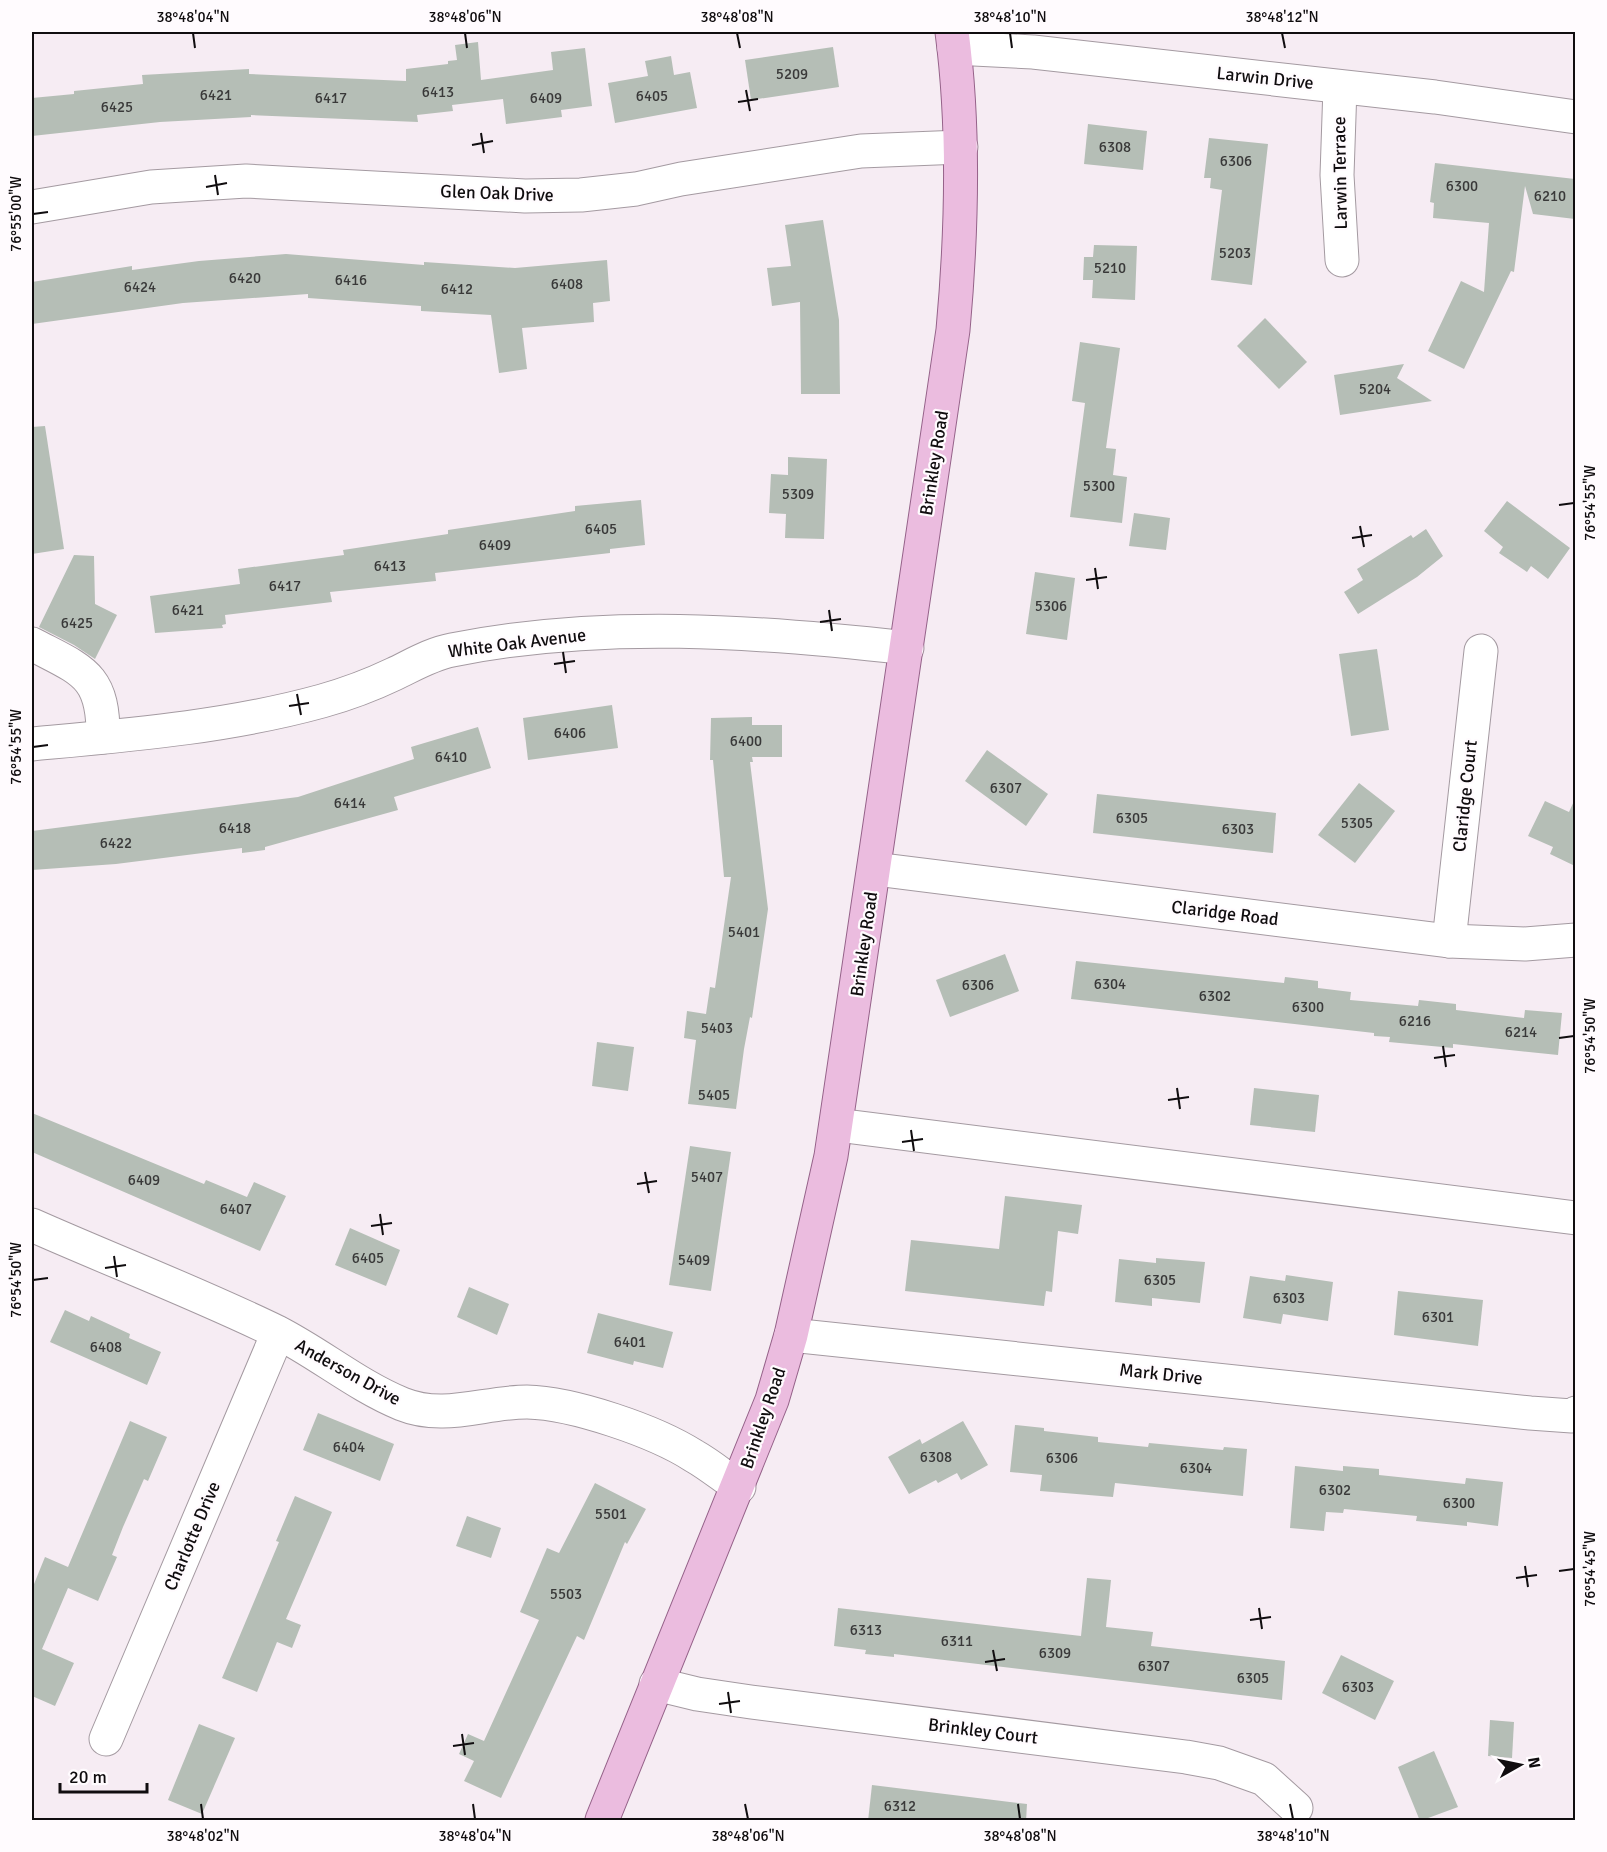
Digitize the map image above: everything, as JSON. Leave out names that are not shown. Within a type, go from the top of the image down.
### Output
[{"type":"main road","name":"Brinkley Road","points":[[602,1821],[656,1684],[739,1487],[772,1400],[813,1245],[837,1125],[953,330],[959,264],[961,147],[953,40]]},
{"type":"street","name":"Larwin Drive","points":[[953,40],[1033,52],[1340,87],[1575,117]]},
{"type":"street","name":"Larwin Terrace","points":[[1340,87],[1337,175],[1342,260]]},
{"type":"street","name":"Glen Oak Drive","points":[[32,207],[151,187],[246,181],[525,196],[581,195],[636,189],[681,179],[861,151],[961,147]]},
{"type":"street","name":"White Oak Avenue","points":[[32,744],[104,737],[274,713],[364,687],[438,653],[499,642],[575,634],[705,632],[838,640],[907,648]]},
{"type":"street","points":[[32,644],[83,671],[97,689],[101,702],[104,737]]},
{"type":"street","name":"Claridge Court","points":[[1449,941],[1481,651]]},
{"type":"street","name":"Claridge Road","points":[[875,869],[1449,941],[1525,944],[1575,940]]},
{"type":"street","points":[[837,1125],[1575,1218]]},
{"type":"street","name":"Anderson Drive","points":[[32,1225],[278,1333],[402,1404],[431,1413],[462,1411],[494,1404],[529,1402],[556,1405],[663,1439],[694,1455],[739,1487]]},
{"type":"street","name":"Charlotte Drive","points":[[106,1739],[278,1333]]},
{"type":"street","name":"Mark Drive","points":[[791,1335],[1530,1413],[1572,1416],[1575,1413]]},
{"type":"street","name":"Brinkley Court","points":[[656,1684],[697,1694],[751,1702],[1219,1763],[1264,1779],[1296,1808]]},
{"type":"building","points":[[478,42],[481,80],[553,70],[551,52],[585,48],[592,106],[561,110],[562,117],[506,124],[503,99],[452,105],[453,111],[417,115],[418,122],[251,115],[251,117],[160,122],[32,136],[32,98],[143,84],[142,75],[249,69],[249,74],[406,81],[406,69],[448,64],[448,61],[457,60],[455,45]]},
{"type":"building","points":[[833,47],[839,87],[751,100],[745,60]]},
{"type":"building","points":[[671,56],[674,75],[690,72],[697,108],[615,123],[608,83],[648,76],[645,61]]},
{"type":"building","points":[[1088,124],[1147,131],[1143,170],[1084,164]]},
{"type":"building","points":[[1209,138],[1268,144],[1252,285],[1211,280],[1222,190],[1210,188],[1211,178],[1204,178]]},
{"type":"building","points":[[1435,163],[1575,179],[1575,219],[1533,214],[1525,186],[1514,272],[1511,271],[1464,369],[1428,351],[1461,281],[1484,292],[1489,223],[1433,218],[1434,203],[1430,202]]},
{"type":"building","points":[[823,220],[839,320],[840,394],[801,394],[800,302],[772,306],[767,268],[791,266],[785,225]]},
{"type":"building","points":[[1094,245],[1137,246],[1135,300],[1092,298],[1093,280],[1083,280],[1084,257],[1093,257]]},
{"type":"building","points":[[286,254],[424,265],[424,262],[515,268],[607,260],[610,301],[593,303],[594,322],[522,328],[527,369],[499,373],[491,315],[421,311],[421,306],[308,298],[308,294],[183,303],[32,324],[32,282],[132,266],[132,270],[199,261]]},
{"type":"building","points":[[1265,318],[1307,362],[1279,389],[1237,346]]},
{"type":"building","points":[[1080,342],[1120,348],[1106,448],[1116,449],[1113,475],[1127,477],[1122,523],[1070,517],[1085,403],[1072,401]]},
{"type":"building","points":[[1404,364],[1397,378],[1432,401],[1340,415],[1334,375]]},
{"type":"building","points":[[45,426],[64,549],[32,554],[32,427]]},
{"type":"building","points":[[788,457],[827,459],[824,539],[785,538],[786,514],[769,513],[771,474],[788,475]]},
{"type":"building","points":[[641,500],[645,545],[610,549],[610,553],[435,573],[436,581],[330,592],[332,602],[225,615],[226,624],[222,625],[223,628],[155,633],[150,596],[240,584],[238,569],[344,555],[343,550],[448,534],[448,530],[575,511],[575,506]]},
{"type":"building","points":[[1507,501],[1570,548],[1548,579],[1531,566],[1527,572],[1499,553],[1503,547],[1484,531]]},
{"type":"building","points":[[1134,513],[1170,518],[1166,550],[1129,546]]},
{"type":"building","points":[[1426,529],[1443,556],[1417,577],[1358,614],[1344,592],[1363,580],[1357,569],[1411,535],[1413,538]]},
{"type":"building","points":[[74,555],[94,556],[95,604],[117,615],[95,659],[39,627]]},
{"type":"building","points":[[1035,572],[1075,578],[1067,640],[1026,634]]},
{"type":"building","points":[[1377,649],[1389,730],[1351,736],[1339,654]]},
{"type":"building","points":[[612,705],[618,748],[528,760],[523,718]]},
{"type":"building","points":[[752,717],[752,725],[782,725],[782,757],[752,757],[753,762],[750,762],[768,909],[736,1109],[688,1104],[696,1040],[684,1038],[687,1011],[706,1014],[710,987],[715,988],[731,877],[724,877],[713,760],[710,760],[711,718]]},
{"type":"building","points":[[478,727],[491,768],[394,797],[398,810],[265,847],[265,850],[242,853],[242,848],[116,864],[32,870],[32,831],[298,797],[414,759],[411,747]]},
{"type":"building","points":[[987,750],[1048,794],[1026,826],[965,781]]},
{"type":"building","points":[[1359,783],[1395,811],[1355,863],[1318,835]]},
{"type":"building","points":[[1097,794],[1276,813],[1273,853],[1093,833]]},
{"type":"building","points":[[1575,799],[1575,866],[1550,854],[1553,847],[1528,836],[1545,801],[1569,812]]},
{"type":"building","points":[[1005,954],[1019,991],[950,1017],[936,980]]},
{"type":"building","points":[[1076,961],[1284,983],[1285,977],[1318,981],[1318,988],[1351,992],[1350,1000],[1418,1006],[1419,1000],[1456,1004],[1456,1010],[1524,1018],[1525,1010],[1562,1013],[1558,1055],[1453,1044],[1453,1048],[1389,1042],[1390,1037],[1374,1036],[1374,1033],[1071,999]]},
{"type":"building","points":[[597,1042],[634,1047],[628,1091],[592,1086]]},
{"type":"building","points":[[1254,1088],[1319,1095],[1315,1132],[1250,1125]]},
{"type":"building","points":[[32,1113],[204,1184],[206,1180],[247,1197],[254,1182],[286,1196],[260,1251],[32,1152]]},
{"type":"building","points":[[690,1146],[731,1152],[711,1291],[669,1285]]},
{"type":"building","points":[[1005,1196],[1082,1205],[1078,1234],[1058,1231],[1052,1292],[1046,1291],[1044,1306],[905,1291],[911,1240],[999,1249]]},
{"type":"building","points":[[350,1228],[400,1250],[386,1286],[335,1265]]},
{"type":"building","points":[[1156,1258],[1205,1262],[1200,1303],[1152,1298],[1152,1306],[1115,1302],[1119,1259],[1156,1263]]},
{"type":"building","points":[[1286,1275],[1333,1282],[1328,1321],[1283,1314],[1281,1324],[1243,1318],[1250,1276],[1285,1281]]},
{"type":"building","points":[[469,1287],[509,1304],[497,1335],[457,1317]]},
{"type":"building","points":[[1398,1291],[1483,1300],[1478,1346],[1394,1335]]},
{"type":"building","points":[[65,1310],[89,1321],[91,1316],[130,1334],[129,1338],[161,1352],[147,1385],[50,1342]]},
{"type":"building","points":[[598,1313],[673,1332],[663,1368],[634,1361],[633,1365],[587,1353]]},
{"type":"building","points":[[318,1413],[394,1444],[380,1481],[303,1450]]},
{"type":"building","points":[[130,1421],[167,1437],[148,1481],[144,1479],[123,1527],[112,1555],[117,1557],[98,1601],[68,1588],[42,1649],[74,1663],[55,1706],[32,1696],[32,1589],[45,1557],[68,1567]]},
{"type":"building","points":[[963,1421],[988,1465],[961,1480],[957,1473],[938,1483],[936,1480],[909,1494],[888,1457],[920,1439],[922,1444]]},
{"type":"building","points":[[1015,1425],[1098,1437],[1098,1442],[1148,1447],[1149,1443],[1223,1450],[1224,1447],[1247,1449],[1243,1496],[1115,1483],[1113,1497],[1040,1491],[1042,1475],[1010,1472]]},
{"type":"building","points":[[1295,1466],[1343,1471],[1343,1466],[1379,1469],[1379,1475],[1465,1484],[1466,1478],[1503,1482],[1498,1526],[1467,1522],[1467,1526],[1416,1521],[1417,1516],[1344,1509],[1343,1513],[1326,1512],[1324,1531],[1290,1528]]},
{"type":"building","points":[[595,1483],[646,1509],[627,1544],[625,1542],[584,1640],[577,1636],[501,1798],[464,1781],[474,1761],[459,1754],[468,1734],[484,1741],[539,1620],[520,1612],[547,1548],[559,1553]]},
{"type":"building","points":[[295,1496],[332,1512],[286,1619],[301,1625],[292,1648],[277,1642],[257,1692],[222,1678],[279,1542],[276,1541]]},
{"type":"building","points":[[467,1516],[501,1528],[491,1558],[456,1546]]},
{"type":"building","points":[[1087,1578],[1111,1580],[1106,1627],[1153,1632],[1151,1646],[1285,1661],[1282,1700],[894,1654],[894,1657],[865,1654],[866,1650],[834,1646],[838,1608],[1081,1636]]},
{"type":"building","points":[[1341,1655],[1394,1681],[1375,1720],[1322,1693]]},
{"type":"building","points":[[1490,1720],[1514,1722],[1512,1758],[1488,1756]]},
{"type":"building","points":[[199,1724],[235,1738],[202,1814],[168,1800]]},
{"type":"building","points":[[1434,1751],[1458,1807],[1420,1821],[1398,1767]]},
{"type":"building","points":[[872,1785],[1027,1804],[1026,1821],[868,1821]]}]
